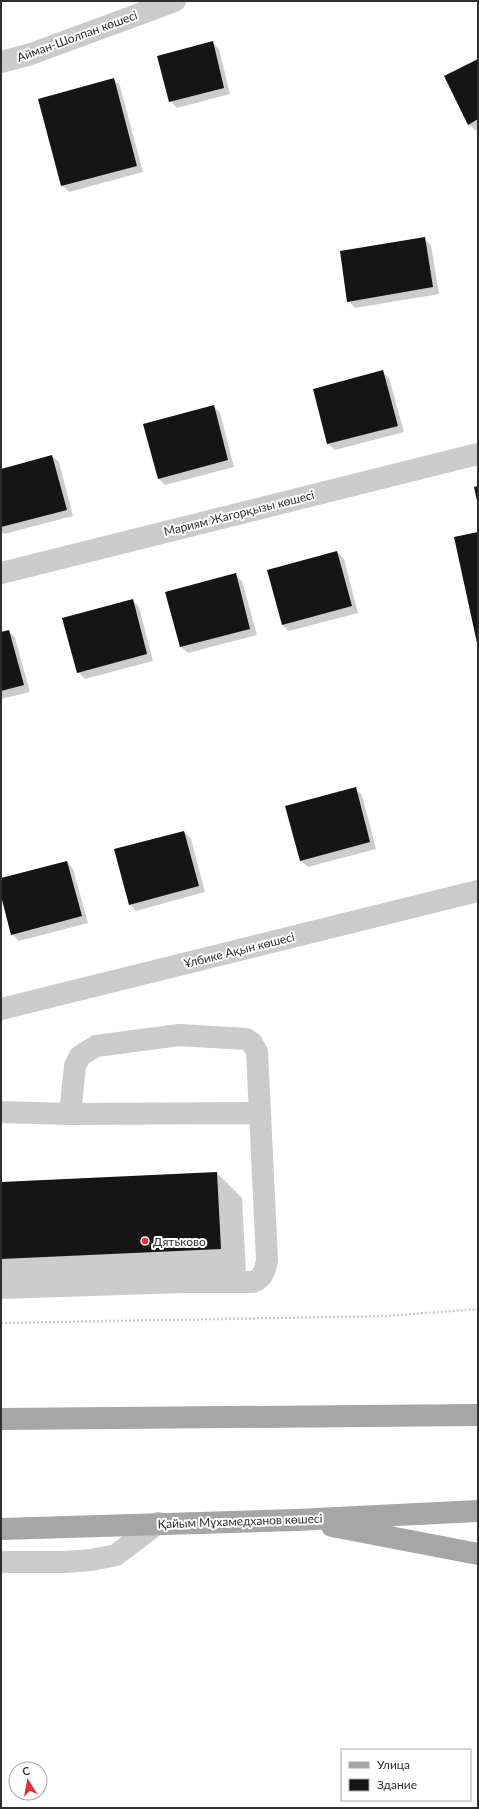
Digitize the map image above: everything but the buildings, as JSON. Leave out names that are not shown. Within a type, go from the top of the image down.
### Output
[{"type":"main road","points":[[1,1419],[478,1415]]},
{"type":"main road","name":"Қайым Мұхамедханов көшесі","points":[[1,1529],[158,1523],[296,1520],[478,1511]]},
{"type":"main road","points":[[296,1520],[478,1554]]},
{"type":"street","name":"Айман-Шолпан көшесі","points":[[1,62],[31,54],[171,1],[175,1]]},
{"type":"street","name":"Мариям Жагорқызы көшесі","points":[[1,573],[478,454]]},
{"type":"street","name":"Ұлбике Ақын көшесі","points":[[1,1009],[478,891]]},
{"type":"street","points":[[1,1288],[184,1282],[253,1282],[259,1280],[264,1274],[267,1260],[257,1052],[252,1043],[246,1039],[179,1035],[96,1046],[80,1056],[75,1066],[70,1114]]},
{"type":"street","points":[[1,1112],[70,1114],[260,1113]]},
{"type":"street","points":[[1,1562],[66,1562],[91,1560],[116,1555],[158,1523]]},
{"type":"path","points":[[1,1323],[386,1316],[478,1310]]},
{"type":"place","name":"Дятьково","points":[[145,1241]]}]
